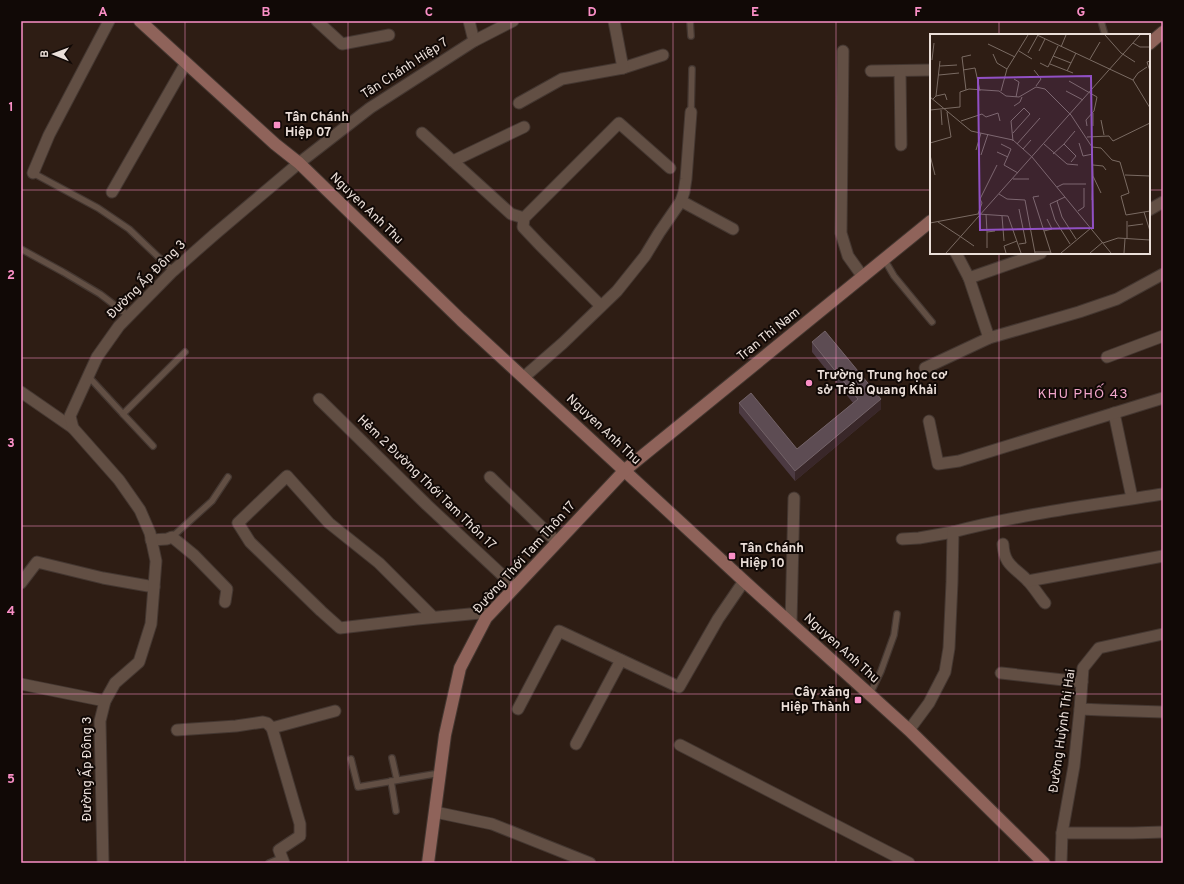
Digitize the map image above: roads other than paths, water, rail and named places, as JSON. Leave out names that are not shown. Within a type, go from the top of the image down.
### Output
[{"type":"main road","name":"Nguyen Anh Thu","points":[[140,21],[275,144],[299,163],[456,314],[744,581],[909,730],[1044,863]]},
{"type":"main road","points":[[1150,43],[1163,32]]},
{"type":"main road","name":"Tran Thi Nam","points":[[625,470],[930,222]]},
{"type":"main road","name":"Đường Thới Tam Thôn 17","points":[[430,863],[445,735],[460,668],[486,618],[491,612],[625,470]]},
{"type":"street","points":[[32,174],[49,135],[109,21]]},
{"type":"street","points":[[317,21],[342,44],[390,34]]},
{"type":"street","points":[[469,21],[474,41]]},
{"type":"street","name":"Tân Chánh Hiệp 7","points":[[299,163],[370,108],[474,41],[513,21]]},
{"type":"street","points":[[614,21],[623,68]]},
{"type":"street","points":[[843,51],[841,233],[848,256],[863,277]]},
{"type":"street","points":[[519,103],[562,79],[623,68],[663,55]]},
{"type":"street","points":[[112,192],[186,63]]},
{"type":"street","points":[[871,71],[930,70]]},
{"type":"street","points":[[900,71],[901,145]]},
{"type":"street","points":[[524,377],[563,343],[617,291],[645,256],[681,201],[686,179],[691,112]]},
{"type":"street","points":[[601,306],[523,226],[524,218],[619,123],[670,168]]},
{"type":"street","points":[[453,161],[524,127]]},
{"type":"street","points":[[422,133],[511,214],[524,218]]},
{"type":"street","name":"Đường Ấp Đông 3","points":[[103,863],[100,721],[105,701],[115,683],[139,662],[151,624],[156,561],[150,533],[140,510],[119,480],[73,428],[70,416],[97,357],[119,326],[174,271],[299,163]]},
{"type":"street","points":[[681,201],[733,229]]},
{"type":"street","points":[[1150,209],[1163,202]]},
{"type":"street","points":[[957,254],[969,278],[989,338]]},
{"type":"street","points":[[969,278],[1038,254]]},
{"type":"street","points":[[925,368],[989,338],[1079,312],[1117,299],[1163,274]]},
{"type":"street","points":[[1107,358],[1163,336]]},
{"type":"street","points":[[21,392],[73,428]]},
{"type":"street","points":[[929,421],[938,464],[959,461],[1163,398]]},
{"type":"street","name":"Hẻm 2 Đường Thới Tam Thôn 17","points":[[319,399],[427,505],[515,587]]},
{"type":"street","points":[[1114,413],[1132,498]]},
{"type":"street","points":[[433,618],[379,563],[329,523],[287,476],[238,523],[250,542],[340,628],[491,612]]},
{"type":"street","points":[[490,477],[557,542]]},
{"type":"street","points":[[902,539],[919,538],[998,522],[1132,498],[1163,494]]},
{"type":"street","points":[[791,623],[794,498]]},
{"type":"street","points":[[909,730],[929,703],[945,672],[949,648],[953,532]]},
{"type":"street","points":[[151,540],[167,539],[172,537],[194,555],[227,589],[226,602]]},
{"type":"street","points":[[1003,544],[1004,554],[1008,562],[1028,581],[1045,603]]},
{"type":"street","points":[[1028,581],[1163,556]]},
{"type":"street","points":[[21,583],[37,562],[103,578],[154,587]]},
{"type":"street","points":[[518,709],[559,631],[679,687],[718,619],[744,581]]},
{"type":"street","name":"Đường Huỳnh Thị Hai","points":[[1061,863],[1062,833],[1074,766],[1083,668],[1098,648],[1163,634]]},
{"type":"street","points":[[576,744],[621,660]]},
{"type":"street","points":[[1001,673],[1082,682]]},
{"type":"street","points":[[21,684],[105,701]]},
{"type":"street","points":[[1080,709],[1163,712]]},
{"type":"street","points":[[272,728],[335,711]]},
{"type":"street","points":[[177,730],[236,726],[262,722],[267,723],[272,728],[300,824],[300,836],[278,850],[282,860]]},
{"type":"street","points":[[680,745],[909,863]]},
{"type":"street","points":[[435,812],[492,824],[590,863]]},
{"type":"street","points":[[1062,833],[1133,834],[1163,832]]},
{"type":"lane","points":[[690,21],[691,36]]},
{"type":"lane","points":[[1101,21],[1105,34]]},
{"type":"lane","points":[[691,112],[692,68]]},
{"type":"lane","points":[[32,174],[98,208],[129,229],[174,271]]},
{"type":"lane","points":[[21,249],[64,272],[129,316]]},
{"type":"lane","points":[[884,260],[894,276],[932,322]]},
{"type":"lane","points":[[124,414],[185,352]]},
{"type":"lane","points":[[88,376],[153,446]]},
{"type":"lane","points":[[172,537],[212,502],[228,477]]},
{"type":"lane","points":[[870,694],[881,671],[894,635],[897,614]]},
{"type":"lane","points":[[392,758],[397,780]]},
{"type":"lane","points":[[351,759],[358,787],[440,773]]},
{"type":"lane","points":[[390,781],[396,811]]},
{"type":"lane","points":[[269,863],[282,860]]},
{"type":"place","name":"Tân Chánh Hiệp 07","points":[[277,125]]},
{"type":"place","name":"Trường Trung học cơ sở Trần Quang Khải","points":[[809,383]]},
{"type":"place","name":"Tân Chánh Hiệp 10","points":[[732,556]]},
{"type":"place","name":"Cây xăng Hiệp Thành","points":[[858,700]]},
{"type":"district","name":"KHU PHỐ 43","points":[[1083,394]]}]
